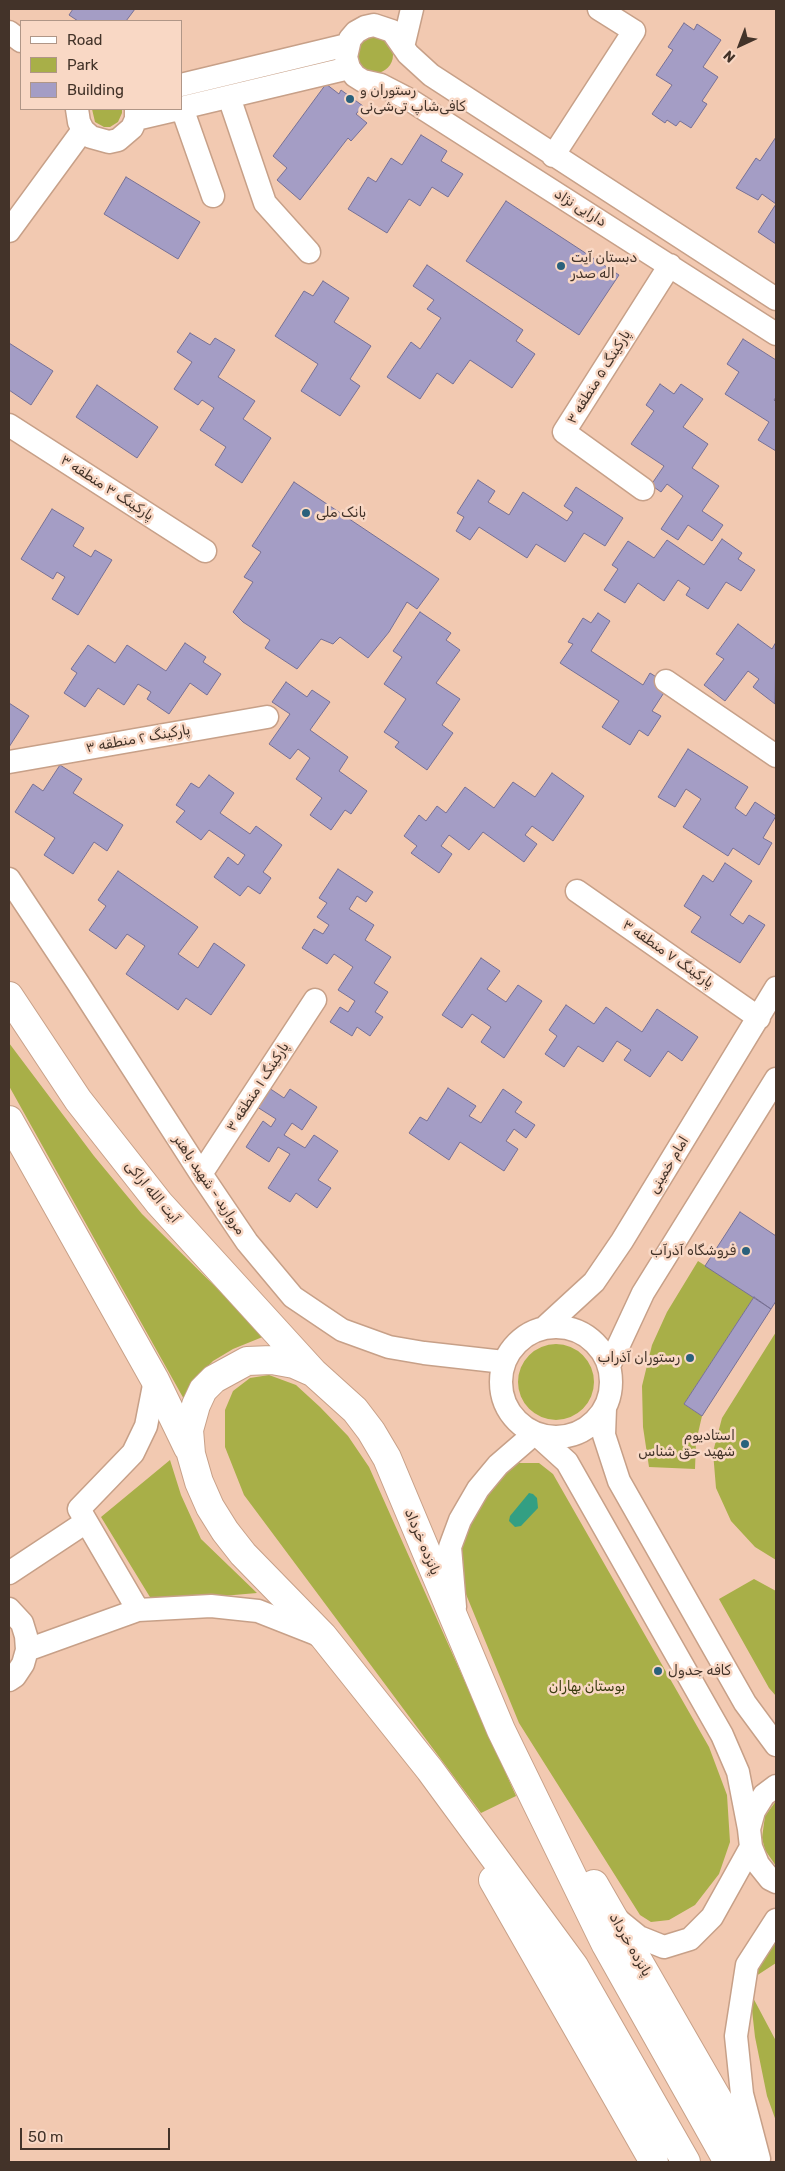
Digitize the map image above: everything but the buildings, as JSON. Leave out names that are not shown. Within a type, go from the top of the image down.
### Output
[{"type":"main road","name":"آیت الله اراکی","points":[[9,996],[78,1100],[159,1203],[314,1373]]},
{"type":"main road","points":[[9,1120],[155,1380],[191,1454],[202,1490],[225,1531],[243,1554],[324,1636],[430,1770],[574,1966],[686,2162]]},
{"type":"main road","points":[[191,1454],[189,1430],[192,1417],[203,1390],[214,1379],[247,1361],[272,1360],[294,1364],[314,1373]]},
{"type":"main road","name":"پانزده خرداد","points":[[314,1373],[354,1410],[371,1431],[387,1458],[501,1730],[606,1945],[728,2162]]},
{"type":"main road","name":"پانزده خرداد","points":[[501,1730],[614,1916],[754,2162]]},
{"type":"main road","points":[[430,1770],[654,2162]]},
{"type":"street","points":[[365,27],[381,9]]},
{"type":"street","points":[[406,51],[412,9]]},
{"type":"street","points":[[553,156],[634,32],[599,9]]},
{"type":"street","points":[[182,108],[349,68],[346,57],[347,45],[356,32],[374,25],[392,31],[406,51],[432,76],[776,299]]},
{"type":"street","points":[[9,32],[20,40]]},
{"type":"street","points":[[182,85],[347,45]]},
{"type":"street","name":"دارایی نژاد","points":[[349,68],[355,76],[363,81],[382,85],[410,100],[776,334]]},
{"type":"street","points":[[229,97],[265,203],[308,252]]},
{"type":"street","points":[[78,110],[79,122],[90,137],[109,142],[118,140],[132,128],[136,114],[166,110]]},
{"type":"street","points":[[182,110],[213,196]]},
{"type":"street","points":[[9,231],[84,130]]},
{"type":"street","name":"پارکینگ ۵ منطقه ۳","points":[[643,489],[564,432],[670,265]]},
{"type":"street","name":"پارکینگ ۳ منطقه ۳","points":[[9,425],[205,551]]},
{"type":"street","points":[[666,680],[776,756]]},
{"type":"street","name":"پارکینگ ۲ منطقه ۳","points":[[9,762],[267,717]]},
{"type":"street","name":"مروارید - شهید باهنر","points":[[9,879],[247,1242],[293,1297],[342,1330],[389,1347],[504,1362]]},
{"type":"street","name":"پارکینگ ۷ منطقه ۳","points":[[577,891],[759,1018]]},
{"type":"street","name":"امام خمینی","points":[[545,1327],[594,1282],[622,1241],[776,988]]},
{"type":"street","name":"پارکینگ ۱ منطقه ۳","points":[[201,1174],[315,1000]]},
{"type":"street","points":[[609,1366],[643,1293],[776,1079]]},
{"type":"street","points":[[605,1408],[595,1421],[582,1431],[567,1436],[550,1437],[535,1433],[522,1426],[512,1416],[505,1404],[501,1390],[500,1375],[510,1349],[531,1332],[545,1327],[561,1327],[577,1331],[591,1339],[602,1351],[609,1366],[611,1379],[610,1393],[605,1408],[604,1435],[619,1481],[745,1703],[776,1745]]},
{"type":"street","points":[[138,1610],[79,1509],[133,1453],[146,1426],[155,1380]]},
{"type":"street","points":[[456,1620],[450,1548],[460,1520],[478,1489],[498,1465],[535,1433]]},
{"type":"street","points":[[535,1433],[567,1462],[722,1735],[738,1772],[750,1838],[758,1864],[776,1882]]},
{"type":"street","points":[[9,1573],[86,1522]]},
{"type":"street","points":[[27,1650],[138,1610],[211,1606],[258,1611],[324,1636]]},
{"type":"street","points":[[9,1609],[22,1623],[26,1636],[27,1650],[23,1664],[15,1676],[9,1680]]},
{"type":"street","points":[[614,1916],[639,1937],[664,1947],[690,1939],[712,1917],[750,1838],[754,1811],[764,1796],[776,1786]]},
{"type":"street","points":[[760,2162],[742,2094],[736,2036],[747,1965],[776,1920]]},
{"type":"green space","points":[[375,37],[382,38],[388,42],[392,48],[392,62],[388,68],[382,72],[375,73],[368,72],[362,68],[358,62],[357,55],[358,48],[362,42],[368,38]]},
{"type":"green space","points":[[92,110],[122,110],[118,122],[110,127],[104,127],[95,122]]},
{"type":"green space","points":[[9,1043],[94,1156],[142,1214],[265,1336],[233,1349],[213,1361],[198,1376],[185,1401],[9,1086]]},
{"type":"green space","points":[[698,1261],[754,1297],[684,1404],[702,1416],[696,1442],[695,1469],[649,1467],[643,1427],[642,1386],[652,1345],[667,1312]]},
{"type":"green space","name":"استادیوم شهید حق شناس","points":[[776,1332],[776,1560],[755,1547],[731,1521],[716,1488],[713,1452],[722,1418]]},
{"type":"green space","points":[[556,1344],[570,1347],[583,1355],[591,1368],[594,1382],[591,1396],[583,1409],[570,1417],[556,1420],[542,1417],[529,1409],[521,1396],[518,1382],[521,1368],[529,1355],[542,1347]]},
{"type":"green space","points":[[269,1375],[296,1385],[320,1407],[348,1436],[369,1467],[516,1796],[481,1813],[244,1495],[225,1447],[225,1410],[233,1391],[250,1378]]},
{"type":"green space","points":[[170,1460],[181,1495],[201,1539],[257,1593],[153,1602],[101,1517]]},
{"type":"green space","name":"بوستان بهاران","points":[[519,1463],[539,1463],[553,1474],[709,1747],[727,1795],[730,1842],[719,1874],[695,1905],[669,1920],[651,1922],[640,1915],[519,1723],[456,1570],[461,1529],[496,1468]]},
{"type":"green space","points":[[754,1579],[776,1591],[776,1696],[769,1688],[719,1599]]},
{"type":"green space","points":[[776,1801],[776,1866],[765,1850],[762,1838],[765,1816]]},
{"type":"green space","points":[[776,1931],[776,1963],[753,1978]]},
{"type":"green space","points":[[750,1992],[776,2041],[776,2121],[767,2096],[755,2037]]},
{"type":"water","points":[[529,1493],[537,1498],[538,1508],[521,1526],[515,1527],[509,1521],[510,1516]]},
{"type":"place","name":"رستوران و کافی‌شاپ تی‌شی‌نی","points":[[350,99]]},
{"type":"place","name":"دبستان آیت اله صدر","points":[[561,266]]},
{"type":"place","name":"بانک ملی","points":[[306,513]]},
{"type":"place","name":"فروشگاه آذرآب","points":[[746,1251]]},
{"type":"place","name":"رستوران آذراب","points":[[690,1358]]},
{"type":"place","name":"استادیوم شهید حق شناس","points":[[745,1444]]},
{"type":"place","name":"کافه جدول","points":[[658,1671]]}]
